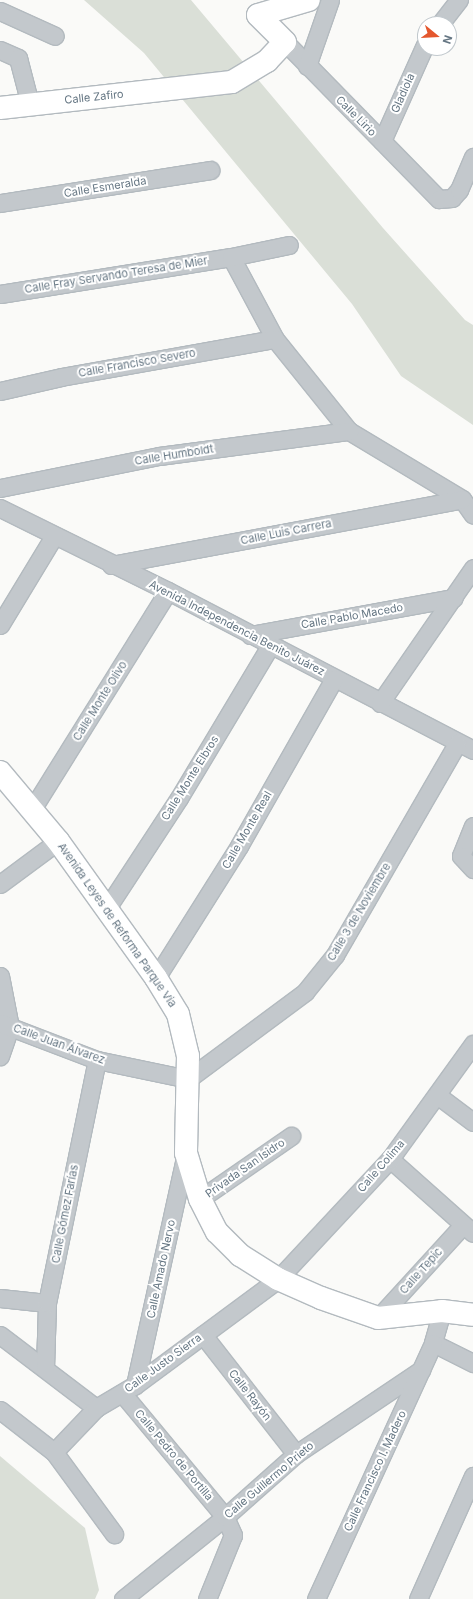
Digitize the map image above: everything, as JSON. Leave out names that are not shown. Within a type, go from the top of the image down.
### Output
[{"type":"street","name":"Calle Lirio","points":[[309,0],[258,15],[439,199],[452,198],[459,190],[473,157]]},
{"type":"street","points":[[307,66],[330,0]]},
{"type":"street","points":[[446,16],[459,0]]},
{"type":"street","points":[[0,11],[55,36]]},
{"type":"street","name":"Calle Zafiro","points":[[0,108],[232,82],[267,62],[285,42]]},
{"type":"street","points":[[0,50],[18,58],[30,104]]},
{"type":"street","name":"Gladiola","points":[[382,141],[420,56]]},
{"type":"street","name":"Calle Esmeralda","points":[[0,203],[210,170]]},
{"type":"street","name":"Calle Fray Servando Teresa de Mier","points":[[0,294],[231,257],[289,244]]},
{"type":"street","points":[[231,257],[275,339],[349,431],[462,499],[473,515]]},
{"type":"street","name":"Calle Francisco Severo","points":[[0,391],[61,377],[275,339]]},
{"type":"street","name":"Calle Humboldt","points":[[0,488],[159,456],[349,431]]},
{"type":"street","name":"Calle Luis Carrera","points":[[111,565],[462,499]]},
{"type":"street","name":"Avenida Independencia Benito Juárez","points":[[0,508],[111,565],[168,591],[457,744],[473,750]]},
{"type":"street","points":[[0,625],[54,536]]},
{"type":"street","points":[[380,703],[454,598],[473,568]]},
{"type":"street","name":"Calle Monte Olivo","points":[[31,811],[168,591]]},
{"type":"street","name":"Calle Pablo Macedo","points":[[250,635],[454,598]]},
{"type":"street","name":"Calle Monte Elbros","points":[[107,908],[179,798],[270,646]]},
{"type":"street","name":"Calle Monte Real","points":[[156,978],[239,846],[334,679]]},
{"type":"street","name":"Calle 3 de Noviembre","points":[[188,1079],[310,986],[335,955],[457,744]]},
{"type":"street","name":"Avenida Leyes de Reforma Parque Vía","points":[[0,772],[31,811],[58,841],[156,978],[178,1014],[188,1056],[186,1153],[200,1199],[217,1232],[240,1255],[278,1278],[321,1298],[378,1318],[442,1312],[473,1315]]},
{"type":"street","points":[[473,826],[460,856],[473,869]]},
{"type":"street","points":[[0,884],[58,841]]},
{"type":"street","points":[[0,1056],[5,1025],[1,981]]},
{"type":"street","name":"Calle Juan Álvarez","points":[[5,1025],[97,1060],[188,1079]]},
{"type":"street","name":"Calle Colima","points":[[278,1278],[390,1159],[473,1044]]},
{"type":"street","name":"Calle Gómez Farías","points":[[45,1368],[47,1303],[97,1060]]},
{"type":"street","points":[[437,1095],[473,1122]]},
{"type":"street","name":"Privada San Isidro","points":[[200,1199],[291,1136]]},
{"type":"street","name":"Calle Amado Nervo","points":[[129,1389],[186,1153]]},
{"type":"street","points":[[390,1159],[468,1229]]},
{"type":"street","name":"Calle Tepic","points":[[378,1318],[468,1229]]},
{"type":"street","name":"Calle Justo Sierra","points":[[54,1452],[96,1408],[129,1389],[278,1278]]},
{"type":"street","points":[[0,1298],[47,1303]]},
{"type":"street","name":"Calle Francisco I. Madero","points":[[316,1599],[434,1343],[442,1312]]},
{"type":"street","points":[[0,1335],[96,1408]]},
{"type":"street","name":"Calle Rayón","points":[[203,1335],[296,1454]]},
{"type":"street","points":[[434,1343],[473,1363]]},
{"type":"street","name":"Calle Guillermo Prieto","points":[[123,1599],[225,1517],[296,1454],[421,1370]]},
{"type":"street","name":"Calle Pedro de Portilla","points":[[129,1389],[225,1517],[233,1535],[207,1599]]},
{"type":"street","points":[[0,1410],[54,1452],[114,1534]]},
{"type":"street","points":[[418,1599],[473,1476]]},
{"type":"shaded area","points":[[84,0],[191,0],[383,228],[465,320],[473,325],[473,425],[401,376],[352,304],[144,53]]},
{"type":"shaded area","points":[[0,1456],[85,1528],[99,1590],[95,1599],[0,1599]]}]
